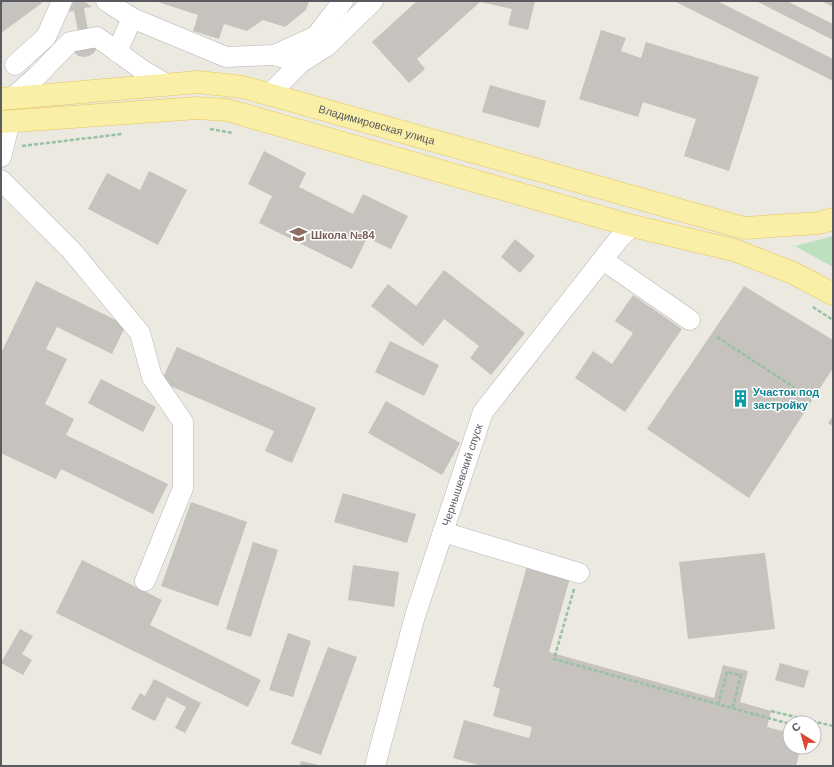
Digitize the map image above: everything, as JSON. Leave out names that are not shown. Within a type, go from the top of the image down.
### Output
[{"type":"main road","name":"Владимировская улица","points":[[6,99],[198,82],[243,87],[744,228],[818,223],[833,219]]},
{"type":"main road","points":[[5,122],[197,108],[227,110],[632,226],[734,250],[793,273],[833,294]]},
{"type":"street","points":[[15,66],[46,38],[62,1]]},
{"type":"street","points":[[106,1],[132,18],[226,57],[274,56],[300,63]]},
{"type":"street","points":[[274,56],[316,36],[343,1]]},
{"type":"street","points":[[270,94],[300,63],[327,46],[373,1]]},
{"type":"street","points":[[117,52],[132,18]]},
{"type":"street","points":[[6,99],[36,77],[70,42],[97,37],[141,69],[168,85]]},
{"type":"street","points":[[2,153],[5,122]]},
{"type":"street","points":[[1,180],[71,250],[140,333],[152,377],[183,422],[183,488],[145,581]]},
{"type":"street","name":"Чернышевский спуск","points":[[375,766],[415,616],[483,412],[602,260],[632,226]]},
{"type":"street","points":[[602,260],[690,320]]},
{"type":"street","points":[[443,532],[578,572]]},
{"type":"path","points":[[204,128],[235,133]]},
{"type":"path","points":[[2,153],[126,133]]},
{"type":"path","points":[[808,303],[833,320]]},
{"type":"path","points":[[717,337],[795,388]]},
{"type":"path","points":[[578,572],[554,659],[782,722]]},
{"type":"path","points":[[718,705],[727,672],[741,675],[732,709]]},
{"type":"path","points":[[772,711],[786,715]]},
{"type":"path","points":[[822,724],[833,726]]},
{"type":"green space","points":[[833,236],[833,267],[795,246]]},
{"type":"building","points":[[1,1],[41,1],[42,3],[1,33]]},
{"type":"building","points":[[74,1],[84,1],[92,7],[84,8],[88,30],[97,48],[94,53],[89,56],[78,56],[74,52],[78,31],[74,11],[67,12]]},
{"type":"building","points":[[155,1],[309,1],[306,10],[285,27],[263,20],[247,31],[224,24],[219,39],[193,31],[198,15]]},
{"type":"building","points":[[417,1],[535,1],[528,30],[508,25],[512,9],[480,2],[417,59],[425,69],[409,83],[372,42]]},
{"type":"building","points":[[674,1],[717,1],[833,59],[833,81]]},
{"type":"building","points":[[756,1],[787,1],[833,24],[833,40]]},
{"type":"building","points":[[821,1],[833,1],[833,7]]},
{"type":"building","points":[[601,30],[626,38],[621,51],[641,58],[646,42],[759,77],[729,171],[684,156],[696,119],[643,102],[638,117],[579,99]]},
{"type":"building","points":[[490,85],[546,101],[539,128],[482,112]]},
{"type":"building","points":[[264,151],[306,173],[299,187],[353,214],[363,194],[408,216],[391,249],[367,238],[352,269],[259,223],[272,196],[248,184]]},
{"type":"building","points":[[149,171],[187,190],[158,245],[88,209],[107,173],[140,190]]},
{"type":"building","points":[[515,239],[535,256],[520,273],[501,257]]},
{"type":"building","points":[[444,270],[525,333],[491,375],[470,358],[479,346],[444,319],[423,346],[371,306],[388,284],[416,306]]},
{"type":"building","points":[[36,281],[126,325],[112,354],[57,327],[46,349],[67,359],[45,404],[74,419],[66,435],[168,484],[153,514],[61,469],[56,479],[1,453],[1,353]]},
{"type":"building","name":"Участок под застройку","points":[[744,286],[833,340],[833,368],[749,498],[647,429]]},
{"type":"building","points":[[633,295],[682,329],[625,412],[575,378],[593,351],[612,364],[633,333],[615,321]]},
{"type":"building","points":[[390,341],[439,365],[424,396],[375,372]]},
{"type":"building","points":[[177,347],[316,408],[292,463],[265,451],[274,431],[161,382]]},
{"type":"building","points":[[101,379],[156,407],[143,432],[88,403]]},
{"type":"building","points":[[386,401],[460,443],[442,475],[368,433]]},
{"type":"building","points":[[833,416],[833,426],[828,423]]},
{"type":"building","points":[[343,493],[416,514],[407,543],[334,522]]},
{"type":"building","points":[[191,502],[247,522],[218,606],[161,586]]},
{"type":"building","points":[[253,542],[278,550],[251,637],[226,629]]},
{"type":"building","points":[[765,553],[775,629],[688,639],[679,562]]},
{"type":"building","points":[[82,560],[162,600],[150,625],[261,680],[248,707],[56,613]]},
{"type":"building","points":[[353,565],[399,572],[394,607],[348,600]]},
{"type":"building","points":[[527,566],[570,578],[549,652],[714,698],[723,665],[748,671],[740,702],[771,711],[767,727],[782,731],[782,755],[799,755],[796,766],[482,766],[453,758],[464,720],[529,738],[532,727],[493,716],[500,689],[493,686]]},
{"type":"building","points":[[20,629],[33,636],[22,654],[32,660],[23,675],[1,663]]},
{"type":"building","points":[[288,633],[311,641],[293,697],[269,690]]},
{"type":"building","points":[[328,647],[357,657],[321,755],[291,744]]},
{"type":"building","points":[[780,663],[809,671],[804,688],[775,680]]},
{"type":"building","points":[[154,679],[201,703],[185,733],[175,728],[186,707],[167,697],[155,721],[131,709],[140,693],[145,696]]},
{"type":"building","points":[[301,761],[318,765],[318,766],[300,766]]},
{"type":"place","name":"Школа №84","points":[[298,235]]},
{"type":"place","name":"Участок под застройку","points":[[740,398]]}]
